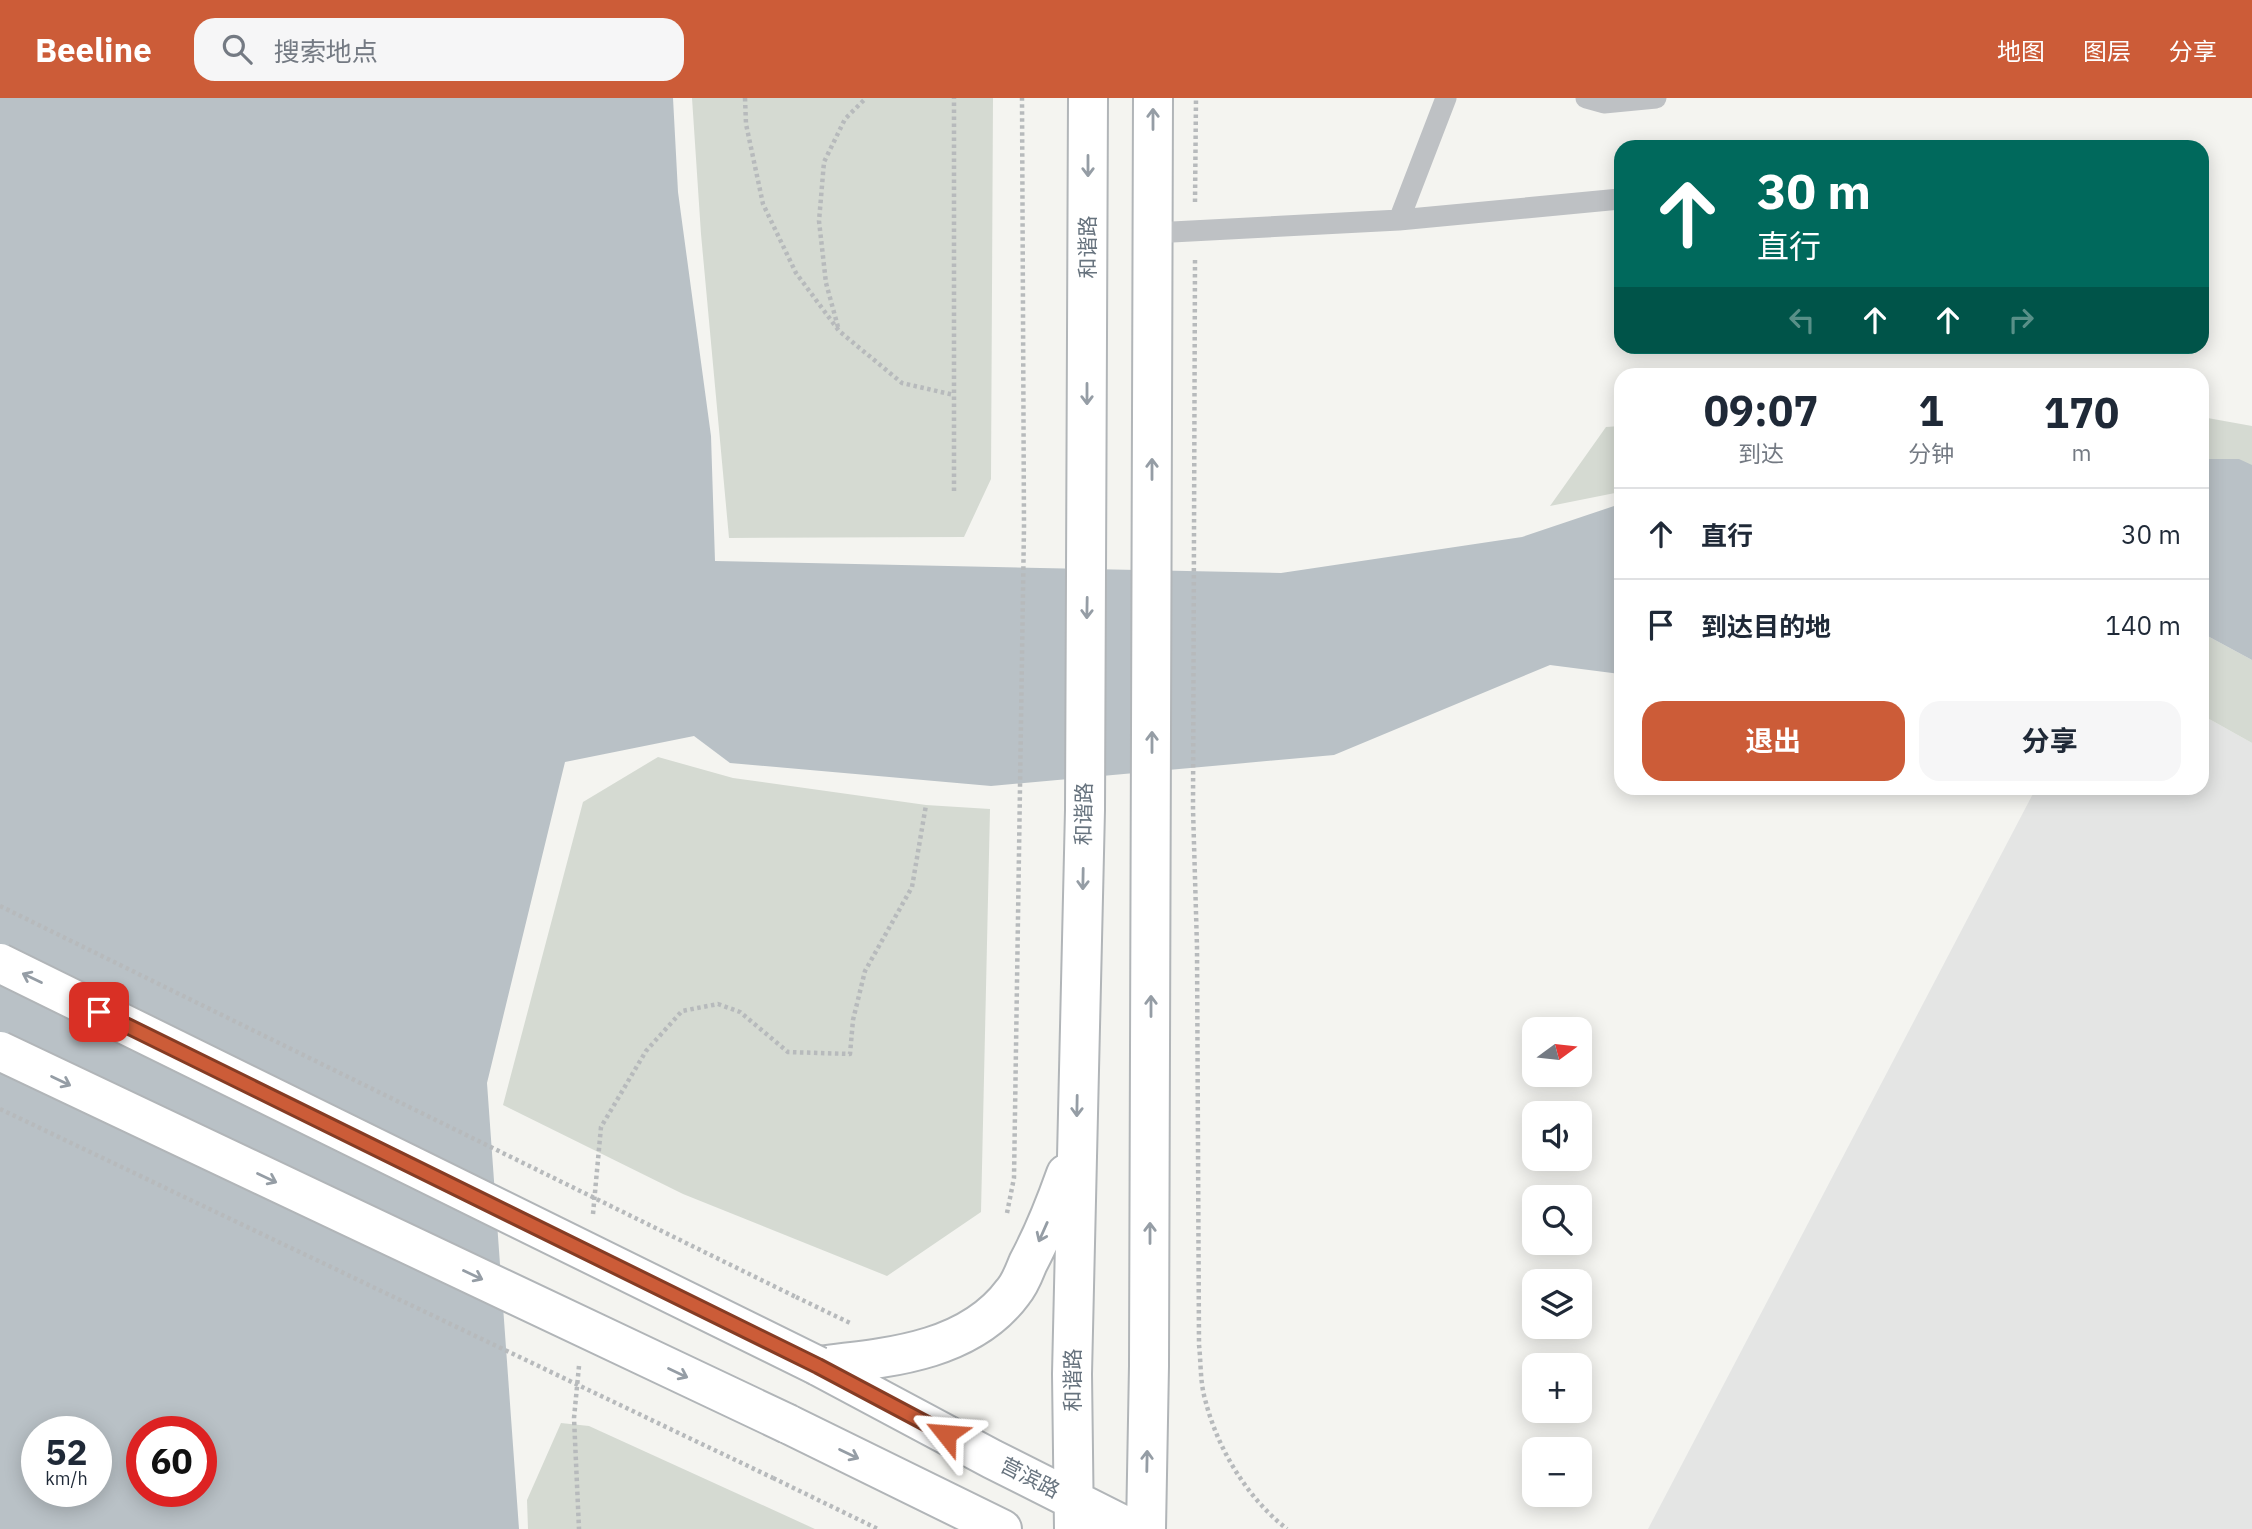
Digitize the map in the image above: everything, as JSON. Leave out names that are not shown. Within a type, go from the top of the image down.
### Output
[{"type":"main road","name":"和谐路","points":[[1073,1514],[1072,1374],[1085,810],[1088,98]]},
{"type":"main road","points":[[1146,1529],[1152,811],[1153,98]]},
{"type":"main road","name":"营滨路","points":[[0,963],[818,1366],[992,1460],[1073,1514],[1131,1529]]},
{"type":"main road","points":[[0,1051],[788,1424],[1002,1529]]},
{"type":"main road","points":[[818,1366],[916,1352],[963,1334],[989,1319],[1014,1291],[1031,1259],[1054,1208],[1076,1146]]},
{"type":"lane","points":[[1399,220],[1446,98]]},
{"type":"lane","points":[[1586,98],[1604,103],[1656,98]]},
{"type":"lane","points":[[1153,233],[1399,220],[1614,200]]},
{"type":"path","points":[[745,98],[746,124],[763,204],[796,273],[839,331],[902,383],[954,395]]},
{"type":"path","points":[[839,331],[826,283],[819,221],[824,162],[845,119],[866,98]]},
{"type":"path","points":[[954,98],[954,491]]},
{"type":"path","points":[[1006,1217],[1014,1178],[1020,809],[1024,527],[1022,98]]},
{"type":"path","points":[[1196,98],[1193,809],[1197,947],[1199,1345],[1204,1397],[1219,1443],[1245,1484],[1274,1519],[1287,1529]]},
{"type":"path","points":[[592,1224],[601,1127],[646,1051],[682,1011],[718,1004],[740,1012],[788,1052],[850,1054],[853,1020],[865,971],[912,887],[926,805]]},
{"type":"path","points":[[0,906],[856,1325]]},
{"type":"path","points":[[0,1109],[878,1529]]},
{"type":"path","points":[[579,1363],[574,1418],[579,1529]]},
{"type":"shaded area","points":[[0,98],[673,98],[678,192],[711,436],[715,561],[1281,573],[1522,537],[1614,506],[1614,673],[1550,665],[1334,755],[991,786],[730,763],[694,736],[565,762],[487,1083],[519,1529],[0,1529]]},
{"type":"shaded area","points":[[692,98],[993,98],[991,479],[964,537],[729,538],[701,234]]},
{"type":"shaded area","points":[[2209,418],[2252,426],[2252,469],[2209,462]]},
{"type":"shaded area","points":[[1614,426],[1614,493],[1550,506],[1606,427]]},
{"type":"shaded area","points":[[2209,459],[2239,459],[2252,465],[2252,660],[2209,637]]},
{"type":"shaded area","points":[[2209,637],[2252,660],[2252,743],[2209,719]]},
{"type":"shaded area","points":[[2209,719],[2252,743],[2252,1529],[1648,1529],[2032,795],[2209,795]]},
{"type":"shaded area","points":[[658,757],[733,778],[926,805],[990,809],[981,1212],[887,1276],[683,1194],[503,1105],[583,802]]},
{"type":"shaded area","points":[[561,1423],[589,1426],[815,1529],[528,1529],[527,1500]]},
{"type":"route","points":[[99,1012],[818,1366],[946,1434]]}]
